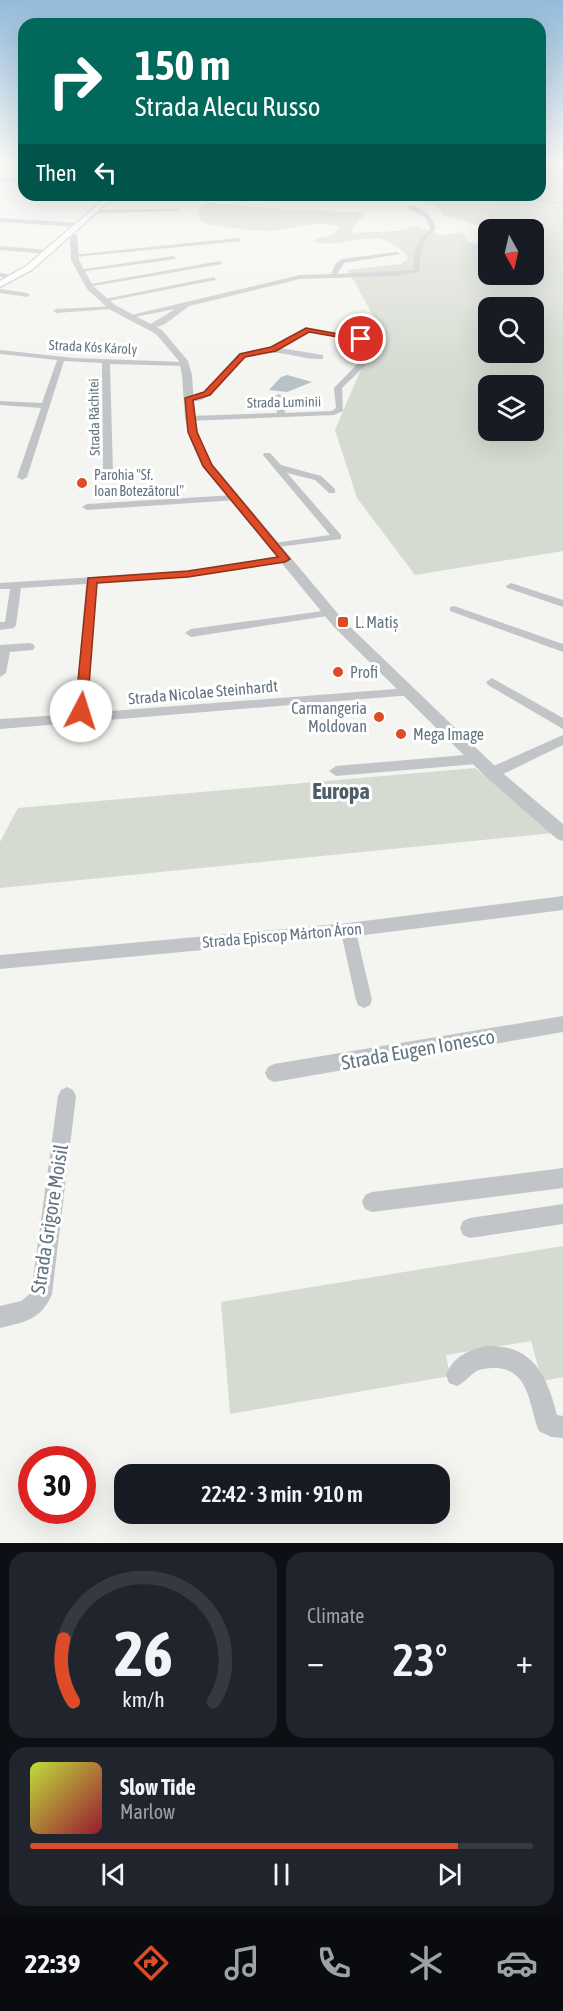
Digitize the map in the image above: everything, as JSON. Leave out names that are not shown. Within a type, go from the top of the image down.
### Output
[{"type":"main road","points":[[0,284],[16,276],[70,232]]},
{"type":"street","points":[[129,316],[300,277],[334,274],[399,274],[417,271],[416,255],[423,237],[429,232]]},
{"type":"street","points":[[68,234],[73,235],[74,255],[88,285],[112,307],[152,327],[166,338],[184,364],[190,419],[198,446],[208,466],[234,498],[330,613],[477,759],[563,834]]},
{"type":"street","points":[[74,255],[239,240]]},
{"type":"street","points":[[195,244],[204,250]]},
{"type":"street","points":[[0,248],[48,252]]},
{"type":"street","points":[[334,274],[338,264],[342,261],[397,254]]},
{"type":"street","points":[[81,270],[174,258]]},
{"type":"street","points":[[88,285],[220,258]]},
{"type":"street","points":[[81,270],[143,263]]},
{"type":"street","points":[[0,275],[16,276]]},
{"type":"street","points":[[103,300],[214,279]]},
{"type":"street","points":[[0,291],[27,295]]},
{"type":"street","points":[[152,327],[166,321],[187,304]]},
{"type":"street","points":[[56,311],[112,307]]},
{"type":"street","name":"Strada Luminii","points":[[189,398],[207,394],[242,355],[273,349],[312,327],[361,339],[372,345],[373,352],[338,388],[339,411],[326,415],[190,419]]},
{"type":"street","name":"Strada Luminii","points":[[273,349],[320,357]]},
{"type":"street","name":"Strada Kós Károly","points":[[0,352],[106,362],[184,364]]},
{"type":"street","points":[[22,477],[61,359]]},
{"type":"street","name":"Strada Răchitei","points":[[106,362],[108,473]]},
{"type":"street","points":[[279,396],[281,415]]},
{"type":"street","points":[[0,403],[45,406]]},
{"type":"street","points":[[267,455],[337,537],[274,546]]},
{"type":"street","points":[[276,467],[318,478],[332,491]]},
{"type":"street","points":[[87,507],[234,498]]},
{"type":"street","points":[[0,586],[188,574],[285,559]]},
{"type":"street","points":[[81,711],[92,580]]},
{"type":"street","points":[[0,626],[10,625],[16,585]]},
{"type":"street","points":[[512,586],[563,604]]},
{"type":"street","points":[[454,609],[563,648]]},
{"type":"street","points":[[191,633],[330,613]]},
{"type":"street","points":[[0,673],[2,649],[29,648]]},
{"type":"street","points":[[492,682],[563,724]]},
{"type":"street","name":"Strada Nicolae Steinhardt","points":[[0,724],[408,692]]},
{"type":"street","points":[[492,773],[563,740]]},
{"type":"street","points":[[336,771],[477,759]]},
{"type":"street","name":"Strada Episcop Márton Áron","points":[[0,962],[348,930],[563,903]]},
{"type":"street","points":[[348,930],[364,1000]]},
{"type":"street","name":"Strada Eugen Ionesco","points":[[274,1073],[563,1024]]},
{"type":"street","name":"Strada Grigore Moisil","points":[[0,1317],[29,1309],[39,1300],[41,1294],[67,1096]]},
{"type":"street","points":[[372,1202],[563,1178]]},
{"type":"street","points":[[470,1228],[563,1214]]},
{"type":"street","points":[[458,1375],[469,1362],[485,1358],[504,1357],[518,1363],[530,1374],[547,1423],[550,1426],[563,1427]]},
{"type":"shaded area","points":[[336,232],[433,232],[441,235],[461,232],[465,235],[467,242],[478,244],[478,285],[544,285],[544,232],[563,232],[563,551],[415,575],[357,498],[335,430],[379,327],[348,270],[401,264],[408,258],[394,245],[376,238],[335,243],[315,242],[316,239]]},
{"type":"shaded area","points":[[287,375],[312,382],[287,392],[269,390],[281,377]]},
{"type":"shaded area","points":[[475,768],[553,833],[0,888],[0,842],[18,808]]},
{"type":"shaded area","points":[[563,1246],[563,1377],[542,1381],[531,1341],[446,1355],[450,1376],[230,1414],[221,1302]]},
{"type":"place","name":"Parohia \"Sf. Ioan Botezătorul\"","points":[[82,483]]},
{"type":"place","name":"L. Matiș","points":[[343,622]]},
{"type":"place","name":"Profi","points":[[338,672]]},
{"type":"place","name":"Carmangeria Moldovan","points":[[379,717]]},
{"type":"place","name":"Mega Image","points":[[401,734]]},
{"type":"district","name":"Europa","points":[[341,791]]},
{"type":"route","points":[[81,711],[92,580],[188,574],[285,559],[208,466],[193,432],[189,415],[189,398],[207,394],[242,355],[273,349],[308,330],[361,339]]}]
